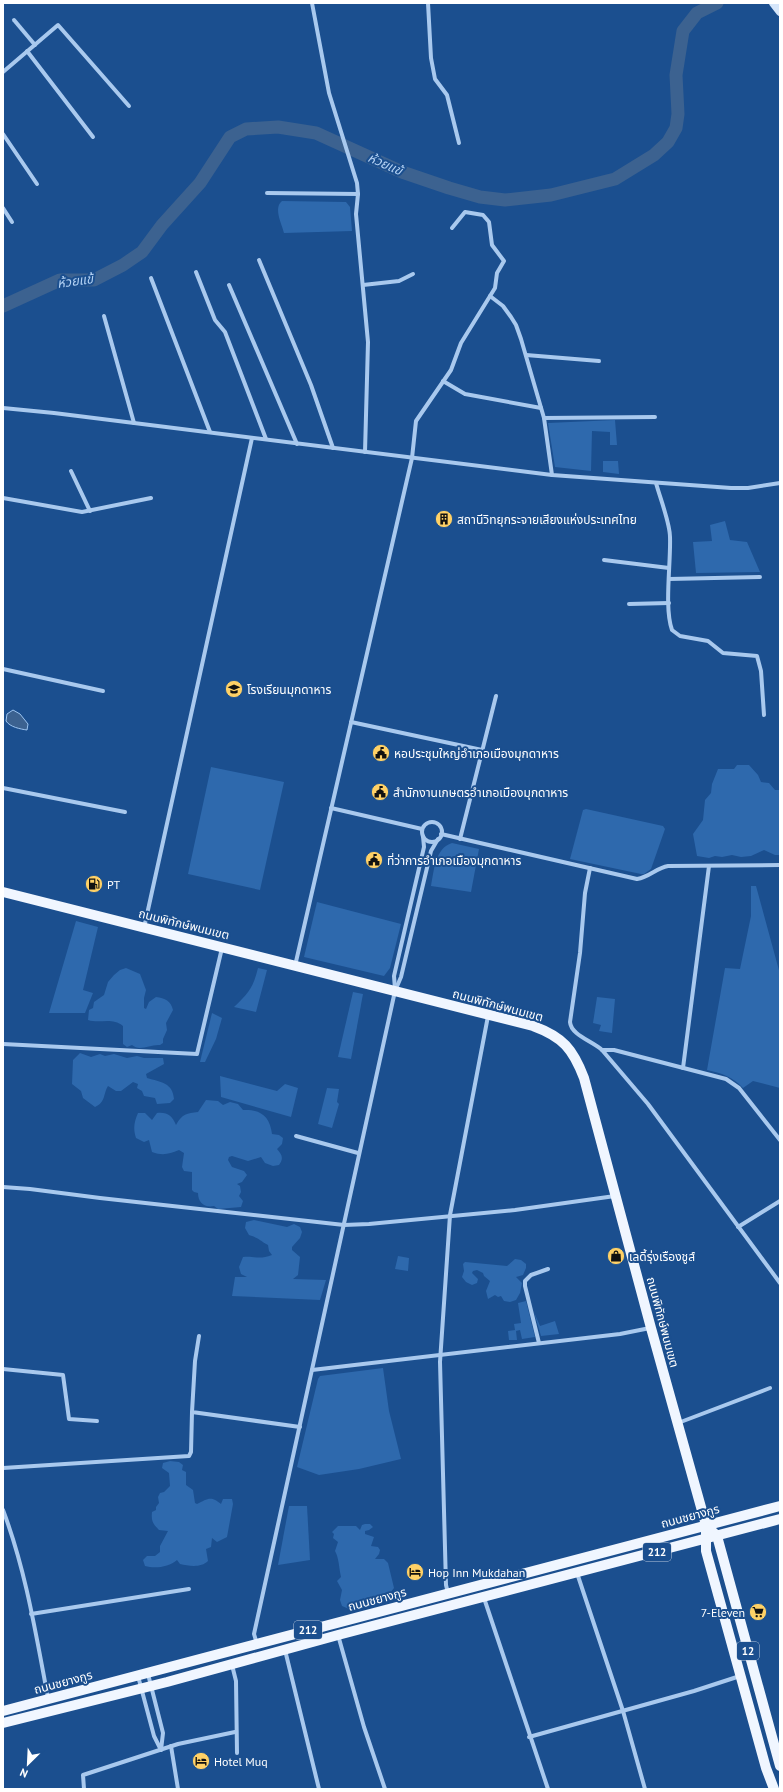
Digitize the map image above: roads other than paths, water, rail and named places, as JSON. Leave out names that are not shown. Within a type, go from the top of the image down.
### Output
[{"type":"main road","points":[[773,3],[780,12]]},
{"type":"main road","name":"ถนนพิทักษ์พนมเขต","points":[[3,892],[488,1016],[533,1026],[547,1031],[558,1038],[573,1053],[584,1078],[706,1525]]},
{"type":"main road","name":"ถนนชยางกูร","points":[[3,1711],[780,1506]]},
{"type":"main road","name":"ถนนชยางกูร","points":[[3,1723],[146,1687],[284,1649],[780,1519]]},
{"type":"main road","points":[[706,1525],[717,1536]]},
{"type":"main road","points":[[705,1539],[706,1525]]},
{"type":"main road","name":"12","points":[[717,1536],[780,1766]]},
{"type":"main road","name":"12","points":[[705,1539],[706,1551],[766,1768],[774,1789]]},
{"type":"street","points":[[312,3],[333,107],[357,182],[358,194],[356,214],[368,342],[365,452]]},
{"type":"street","points":[[428,3],[435,79],[447,95],[459,142]]},
{"type":"street","points":[[14,20],[35,45]]},
{"type":"street","points":[[3,72],[58,24],[128,106]]},
{"type":"street","points":[[27,51],[93,137]]},
{"type":"street","points":[[3,134],[37,184]]},
{"type":"street","points":[[267,193],[358,194]]},
{"type":"street","points":[[3,208],[12,222]]},
{"type":"street","points":[[295,966],[412,458],[416,420],[450,370],[461,343],[495,288],[497,273],[504,260],[492,245],[488,219],[483,215],[465,212],[452,228]]},
{"type":"street","points":[[259,260],[311,385],[334,448]]},
{"type":"street","points":[[196,272],[215,320],[225,332],[266,439]]},
{"type":"street","points":[[363,285],[399,281],[413,274]]},
{"type":"street","points":[[150,278],[210,432]]},
{"type":"street","points":[[229,286],[297,444]]},
{"type":"street","points":[[490,296],[503,306],[516,325],[544,418],[552,475]]},
{"type":"street","points":[[104,316],[134,422]]},
{"type":"street","points":[[526,355],[600,361]]},
{"type":"street","points":[[443,381],[465,394],[541,408]]},
{"type":"street","points":[[3,408],[134,422],[297,444],[552,475],[748,488],[780,483]]},
{"type":"street","points":[[544,418],[655,417]]},
{"type":"street","points":[[144,928],[252,438]]},
{"type":"street","points":[[71,471],[90,511]]},
{"type":"street","points":[[656,483],[670,535],[669,603],[670,625],[672,630],[676,634],[708,641],[723,653],[757,656],[761,671],[764,716]]},
{"type":"street","points":[[3,498],[82,512],[151,498]]},
{"type":"street","points":[[604,560],[670,568]]},
{"type":"street","points":[[669,579],[760,577]]},
{"type":"street","points":[[629,604],[669,603]]},
{"type":"street","points":[[3,669],[103,691]]},
{"type":"street","points":[[460,839],[496,696]]},
{"type":"street","points":[[351,722],[482,750]]},
{"type":"street","points":[[3,788],[125,812]]},
{"type":"street","points":[[331,808],[422,829]]},
{"type":"street","points":[[257,1644],[254,1634],[344,1225],[358,1154],[395,991],[401,977],[431,851],[441,834],[439,825],[434,822],[426,824],[422,829],[424,847],[394,976],[395,991]]},
{"type":"street","points":[[441,834],[637,878],[645,878],[661,867],[668,866],[780,865]]},
{"type":"street","points":[[423,836],[428,840],[438,839]]},
{"type":"street","points":[[683,1068],[709,866]]},
{"type":"street","points":[[590,868],[585,893],[580,954],[570,1022],[571,1027],[574,1032],[594,1043],[602,1050],[648,1104],[780,1283]]},
{"type":"street","points":[[3,1044],[197,1054],[222,948]]},
{"type":"street","points":[[448,1594],[446,1586],[440,1355],[450,1215],[488,1016]]},
{"type":"street","points":[[602,1050],[614,1050],[719,1077],[733,1083],[780,1140]]},
{"type":"street","points":[[296,1136],[358,1154]]},
{"type":"street","points":[[3,1187],[344,1225],[515,1210],[615,1196]]},
{"type":"street","points":[[738,1227],[780,1201]]},
{"type":"street","points":[[539,1343],[525,1286],[526,1281],[531,1275],[548,1269]]},
{"type":"street","points":[[312,1370],[620,1334],[651,1328]]},
{"type":"street","points":[[3,1468],[189,1456],[191,1452],[195,1361],[199,1336]]},
{"type":"street","points":[[3,1369],[63,1375],[69,1419],[97,1421]]},
{"type":"street","points":[[677,1423],[770,1388]]},
{"type":"street","points":[[192,1412],[300,1427]]},
{"type":"street","points":[[3,1510],[13,1536],[24,1574],[48,1700]]},
{"type":"street","points":[[577,1572],[623,1711],[645,1789]]},
{"type":"street","points":[[31,1614],[189,1589]]},
{"type":"street","points":[[484,1597],[529,1737],[548,1789]]},
{"type":"street","points":[[338,1635],[364,1728],[385,1789]]},
{"type":"street","points":[[284,1649],[319,1789]]},
{"type":"street","points":[[232,1664],[236,1681],[235,1732],[237,1753]]},
{"type":"street","points":[[143,1675],[154,1736],[161,1750]]},
{"type":"street","points":[[143,1675],[163,1733],[161,1750]]},
{"type":"street","points":[[529,1737],[694,1691],[741,1676]]},
{"type":"street","points":[[84,1789],[83,1775],[171,1746],[235,1732]]},
{"type":"street","points":[[171,1746],[178,1789]]},
{"type":"waterway","name":"ห้วยแข้","points":[[3,306],[60,280],[94,280],[123,265],[142,252],[162,225],[200,183],[230,137],[246,129],[278,127],[316,133],[402,172],[480,197],[505,200],[551,195],[615,179],[654,155],[668,142],[676,128],[678,114],[676,75],[683,31],[697,13],[717,3]]},
{"type":"place","name":"สถานีวิทยุกระจายเสียงแห่งประเทศไทย","points":[[444,519]]},
{"type":"place","name":"โรงเรียนมุกดาหาร","points":[[234,689]]},
{"type":"place","name":"หอประชุมใหญ่อำเภอเมืองมุกดาหาร","points":[[381,753]]},
{"type":"place","name":"สำนักงานเกษตรอำเภอเมืองมุกดาหาร","points":[[380,792]]},
{"type":"place","name":"ที่ว่าการอำเภอเมืองมุกดาหาร","points":[[374,860]]},
{"type":"place","name":"PT","points":[[94,884]]},
{"type":"place","name":"เลดี้รุ่งเรืองชูส์","points":[[616,1256]]},
{"type":"place","name":"Hop Inn Mukdahan","points":[[415,1572]]},
{"type":"place","name":"7-Eleven","points":[[758,1612]]},
{"type":"place","name":"Hotel Muq","points":[[201,1761]]}]
